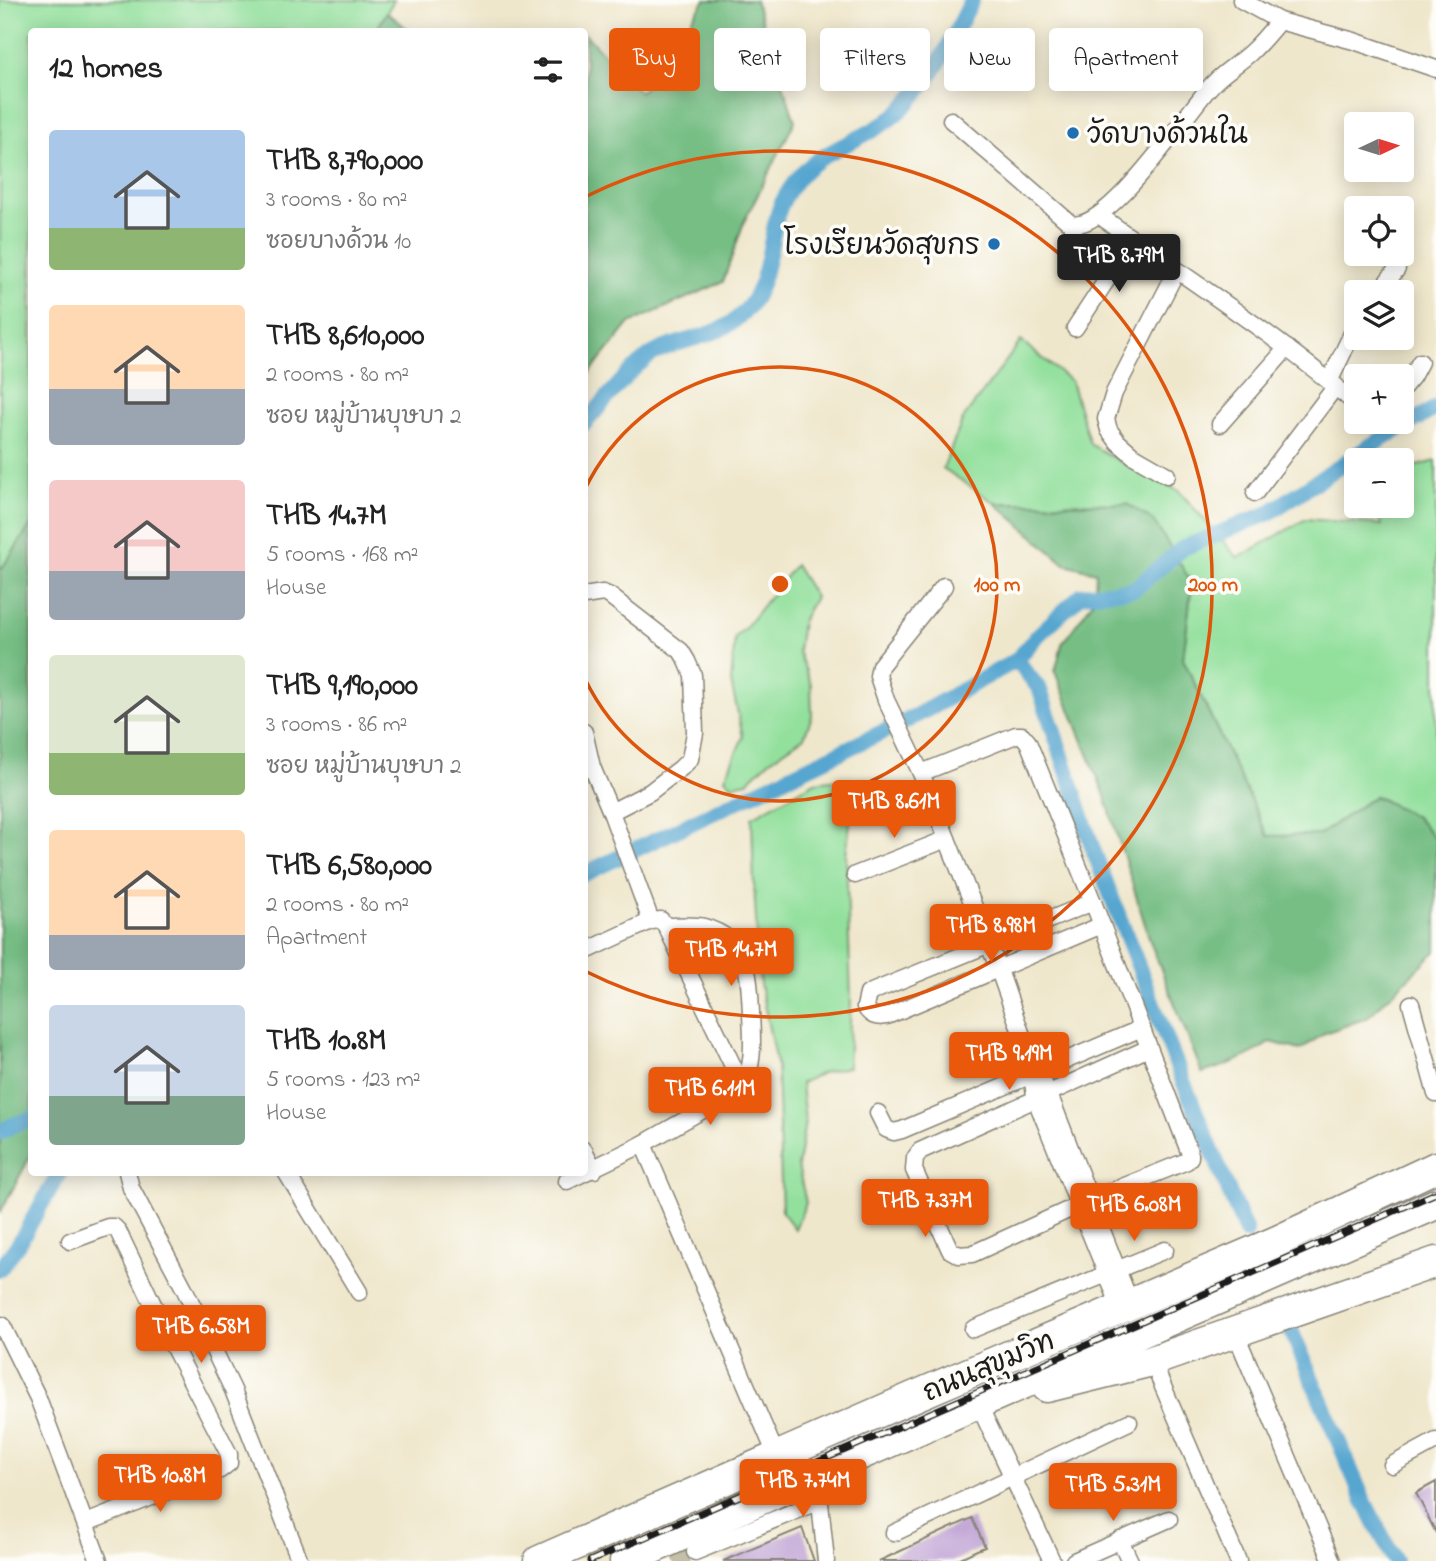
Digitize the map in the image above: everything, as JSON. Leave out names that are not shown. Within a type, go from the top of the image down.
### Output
[{"type":"highway","name":"ถนนสุขุมวิท","points":[[539,1561],[913,1396],[1275,1242],[1436,1167]]},
{"type":"highway","name":"ถนนสุขุมวิท","points":[[625,1561],[819,1487],[927,1425],[1436,1204]]},
{"type":"highway","points":[[987,1399],[1430,1251]]},
{"type":"highway","points":[[987,1399],[1152,1361],[1235,1332],[1430,1251]]},
{"type":"highway","points":[[913,1396],[927,1425]]},
{"type":"street","points":[[1241,0],[1279,21],[1354,41],[1436,69]]},
{"type":"street","points":[[951,120],[1071,224],[1079,226],[1099,215],[1126,190],[1156,156],[1210,85],[1248,54],[1279,21]]},
{"type":"street","points":[[1099,215],[1287,348],[1344,393]]},
{"type":"street","points":[[1075,328],[1133,240]]},
{"type":"street","points":[[1388,280],[1397,268]]},
{"type":"street","points":[[1167,475],[1134,456],[1118,442],[1109,430],[1106,419],[1114,393],[1177,270]]},
{"type":"street","points":[[1220,424],[1287,348]]},
{"type":"street","points":[[1255,493],[1333,383],[1346,350]]},
{"type":"street","points":[[1414,373],[1420,362]]},
{"type":"street","points":[[944,586],[877,670],[999,970],[1043,1097],[1126,1307]]},
{"type":"street","points":[[588,595],[603,593],[610,596],[681,651],[693,675],[695,733],[690,760],[650,792],[611,812]]},
{"type":"street","points":[[921,773],[1016,735],[1022,736],[1028,742],[1102,925],[1142,1028],[1190,1157],[1187,1161],[1084,1202],[972,1254],[960,1255],[950,1250],[914,1170],[915,1158],[920,1151],[1149,1048]]},
{"type":"street","points":[[588,750],[592,767],[629,863],[743,1087]]},
{"type":"street","points":[[855,876],[947,839]]},
{"type":"street","points":[[1093,902],[874,991],[868,994],[865,1007],[870,1015],[878,1018],[887,1016],[1102,925]]},
{"type":"street","points":[[588,951],[658,923],[702,927],[726,937],[742,953],[749,972],[753,1046],[750,1073],[743,1087],[588,1172]]},
{"type":"street","points":[[1411,1004],[1436,1094]]},
{"type":"street","points":[[878,1113],[886,1129],[894,1132],[1142,1028]]},
{"type":"street","points":[[643,1144],[777,1457]]},
{"type":"street","points":[[588,1158],[594,1170]]},
{"type":"street","points":[[128,1176],[131,1188],[184,1288],[233,1390],[300,1561]]},
{"type":"street","points":[[288,1176],[359,1292]]},
{"type":"street","points":[[567,1181],[579,1176]]},
{"type":"street","points":[[71,1241],[108,1227],[114,1227],[118,1231],[170,1342],[229,1454],[229,1463],[220,1470],[86,1523]]},
{"type":"street","points":[[973,1329],[1165,1250]]},
{"type":"street","points":[[2,1325],[38,1398],[99,1561]]},
{"type":"street","points":[[1235,1332],[1332,1561]]},
{"type":"street","points":[[1152,1361],[1238,1561]]},
{"type":"street","points":[[987,1399],[1013,1478],[1052,1561]]},
{"type":"street","points":[[894,1533],[1129,1422]]},
{"type":"street","points":[[1392,1465],[1436,1441]]},
{"type":"street","points":[[695,1552],[819,1487],[826,1561]]},
{"type":"street","points":[[1073,1561],[1168,1519]]},
{"type":"street","points":[[1121,1540],[1130,1561]]},
{"type":"green space","points":[[0,0],[394,0],[378,28],[28,28],[28,529],[0,571]]},
{"type":"green space","points":[[705,0],[755,0],[764,28],[714,28],[714,91],[785,91],[795,121],[744,222],[723,282],[630,323],[588,375],[588,37],[609,60],[609,91],[700,91],[700,28],[685,28]]},
{"type":"green space","points":[[387,12],[406,28],[378,28]]},
{"type":"green space","points":[[1021,341],[1071,381],[1090,444],[1179,491],[1238,558],[1306,519],[1382,525],[1379,518],[1414,518],[1414,467],[1436,461],[1436,840],[1416,817],[1375,796],[1319,835],[1268,836],[1183,659],[1192,584],[1127,504],[995,503],[943,468],[963,419]]},
{"type":"green space","points":[[995,503],[1127,504],[1153,520],[1192,583],[1183,659],[1268,836],[1319,835],[1375,796],[1416,817],[1436,840],[1436,951],[1367,1018],[1325,1033],[1300,1050],[1271,1042],[1238,1060],[1202,1073],[1151,944],[1105,796],[1055,672],[1062,644],[1094,600],[1096,572],[1065,564]]},
{"type":"green space","points":[[28,529],[28,1160],[0,1213],[0,571]]},
{"type":"green space","points":[[795,565],[815,597],[802,621],[798,651],[811,684],[812,716],[804,737],[769,761],[747,782],[732,785],[725,778],[743,737],[731,682],[735,637]]},
{"type":"green space","points":[[839,779],[853,800],[846,854],[851,1000],[848,1067],[824,1072],[801,1083],[805,1122],[798,1166],[806,1203],[795,1229],[782,1212],[777,1068],[760,984],[752,817],[815,782]]},
{"type":"building","points":[[1436,1482],[1436,1533],[1416,1493]]},
{"type":"building","points":[[972,1518],[985,1547],[954,1561],[879,1561]]},
{"type":"building","points":[[802,1528],[814,1561],[723,1561]]},
{"type":"waterway","points":[[588,419],[629,373],[650,356],[669,346],[717,331],[746,310],[761,284],[779,210],[793,185],[813,163],[872,131],[899,112],[935,68],[972,0]]},
{"type":"waterway","points":[[588,872],[910,719],[1017,660],[1035,638],[1081,595],[1134,589],[1183,548],[1269,513],[1370,446],[1436,408]]},
{"type":"waterway","points":[[1017,660],[1040,690],[1094,852],[1183,1081],[1246,1232]]},
{"type":"waterway","points":[[0,1132],[28,1120]]},
{"type":"waterway","points":[[0,1269],[19,1243],[58,1176]]},
{"type":"waterway","points":[[1290,1328],[1364,1501],[1395,1561]]},
{"type":"tunnel","points":[[673,1561],[695,1552]]},
{"type":"railway","points":[[590,1561],[1436,1193]]},
{"type":"place","name":"วัดบางด้วนใน","points":[[1073,133]]},
{"type":"place","name":"โรงเรียนวัดสุขกร","points":[[994,244]]}]
